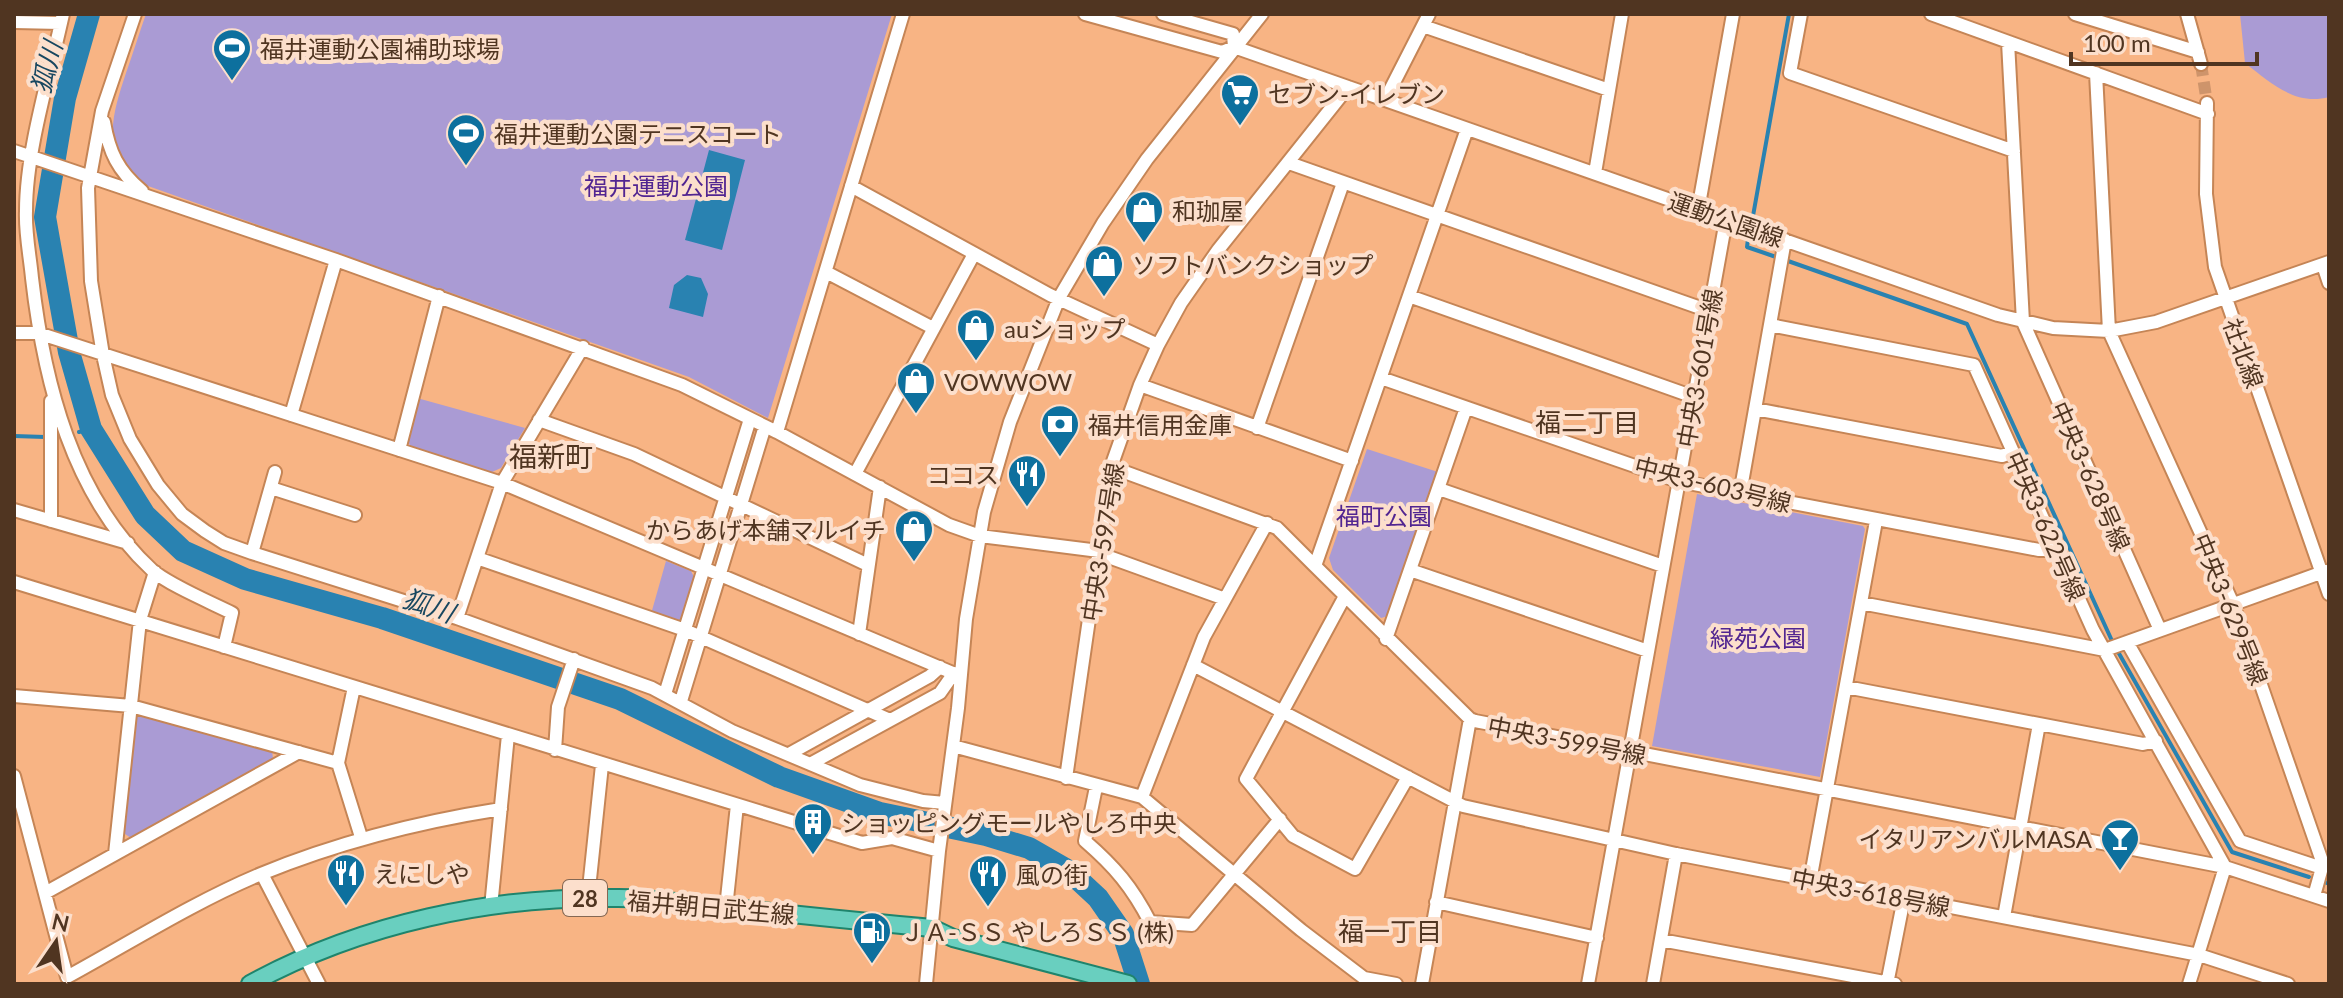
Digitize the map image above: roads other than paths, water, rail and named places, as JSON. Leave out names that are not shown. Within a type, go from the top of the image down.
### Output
[{"type":"main road","name":"福井朝日武生線","points":[[250,984],[306,957],[413,921],[491,907],[588,898],[648,899],[932,928],[953,938],[1125,983]]},
{"type":"street","points":[[135,14],[102,111],[86,175],[91,281],[99,353],[112,395],[130,439],[158,485],[182,514],[224,543],[457,618],[665,694],[732,731],[810,764],[884,792],[944,805]]},
{"type":"street","points":[[681,701],[742,503],[826,272],[903,14]]},
{"type":"street","points":[[1085,14],[1222,52],[1234,47]]},
{"type":"street","points":[[1163,14],[1233,34],[1234,47]]},
{"type":"street","points":[[926,984],[940,836],[953,746],[957,674],[980,536],[995,469],[1010,422],[1059,298],[1120,197],[1262,14]]},
{"type":"street","points":[[1595,173],[1622,14]]},
{"type":"street","points":[[1698,210],[1733,14]]},
{"type":"street","points":[[1801,14],[1790,73],[2014,151]]},
{"type":"street","points":[[1931,14],[2096,73],[2109,331]]},
{"type":"street","points":[[2077,14],[2200,58],[2187,14]]},
{"type":"street","points":[[14,22],[62,18],[25,213],[38,333],[64,430],[91,490],[128,543],[155,572],[232,613],[224,647]]},
{"type":"street","points":[[1385,100],[1426,20],[1609,90]]},
{"type":"street","points":[[2008,42],[2023,322]]},
{"type":"street","name":"運動公園線","points":[[1234,47],[2023,322],[2053,328],[2109,331],[2156,322],[2326,264]]},
{"type":"street","name":"社北線","points":[[2096,73],[2207,109],[2208,216],[2215,267],[2325,571],[2329,594]]},
{"type":"street","name":"中央3-597号線","points":[[1066,778],[1111,467],[1140,385],[1181,303],[1218,250],[1348,87]]},
{"type":"street","points":[[102,111],[108,147],[117,165],[129,180],[151,198]]},
{"type":"street","points":[[1315,566],[1467,129]]},
{"type":"street","points":[[14,151],[439,296],[682,385],[949,525],[980,536],[1099,551],[1225,599]]},
{"type":"street","points":[[1289,163],[1709,311]]},
{"type":"street","points":[[1257,428],[1343,183]]},
{"type":"street","points":[[851,186],[974,254],[1158,345]]},
{"type":"street","name":"中央3-601号線","points":[[1588,984],[1726,220]]},
{"type":"street","points":[[1740,494],[1785,240]]},
{"type":"street","points":[[855,474],[974,254]]},
{"type":"street","points":[[291,415],[336,260]]},
{"type":"street","points":[[2326,264],[2329,283]]},
{"type":"street","points":[[826,272],[933,328]]},
{"type":"street","points":[[399,450],[439,296]]},
{"type":"street","points":[[1409,296],[1694,397]]},
{"type":"street","name":"中央3-628号線","points":[[2023,322],[2160,630]]},
{"type":"street","name":"中央3-622号線","points":[[1770,325],[1974,365],[2056,550],[2116,646],[2156,741],[2225,867]]},
{"type":"street","name":"中央3-629号線","points":[[2109,331],[2233,604],[2322,868]]},
{"type":"street","points":[[14,333],[38,333],[502,483],[957,674]]},
{"type":"street","points":[[457,618],[502,483],[583,347]]},
{"type":"street","name":"中央3-603号線","points":[[1381,378],[1678,481],[1876,521],[2039,550],[2056,550]]},
{"type":"street","points":[[1140,385],[1352,461]]},
{"type":"street","points":[[51,521],[49,431],[52,394]]},
{"type":"street","points":[[1386,639],[1466,408]]},
{"type":"street","points":[[1755,409],[2002,456],[2013,452]]},
{"type":"street","points":[[665,694],[750,419]]},
{"type":"street","points":[[539,420],[634,454],[868,565]]},
{"type":"street","points":[[1111,467],[1267,523],[1204,637],[1142,797]]},
{"type":"street","points":[[252,553],[275,472]]},
{"type":"street","points":[[859,634],[880,487]]},
{"type":"street","points":[[271,488],[355,515]]},
{"type":"street","points":[[1439,489],[1663,566]]},
{"type":"street","points":[[14,510],[128,543]]},
{"type":"street","points":[[1810,881],[1876,521]]},
{"type":"street","name":"中央3-599号線","points":[[1267,523],[1277,528],[1470,719],[1629,753],[2225,867],[2329,901]]},
{"type":"street","points":[[477,558],[685,630],[890,720]]},
{"type":"street","points":[[1410,570],[1648,651]]},
{"type":"street","points":[[1861,603],[2116,646],[2325,571]]},
{"type":"street","points":[[115,854],[140,620],[155,572]]},
{"type":"street","points":[[14,582],[862,843],[892,838],[939,851]]},
{"type":"street","points":[[1345,596],[1246,779],[1293,836],[1355,869],[1408,777]]},
{"type":"street","points":[[2116,646],[2240,841],[2322,868],[2314,896]]},
{"type":"street","points":[[555,750],[561,698],[573,662]]},
{"type":"street","name":"中央3-618号線","points":[[1193,665],[1463,806],[1676,854],[2199,955],[2288,984]]},
{"type":"street","points":[[789,754],[930,676],[940,667]]},
{"type":"street","points":[[810,764],[940,693],[957,674]]},
{"type":"street","points":[[354,687],[338,763],[361,837]]},
{"type":"street","points":[[1846,687],[2143,744],[2156,741]]},
{"type":"street","points":[[14,696],[131,706],[338,763]]},
{"type":"street","points":[[1422,984],[1470,719]]},
{"type":"street","points":[[2004,917],[2039,724]]},
{"type":"street","points":[[491,907],[508,735]]},
{"type":"street","points":[[953,746],[1142,797],[1301,930],[1364,978],[1396,984]]},
{"type":"street","points":[[45,893],[299,752]]},
{"type":"street","points":[[588,898],[602,765]]},
{"type":"street","points":[[14,776],[67,977],[214,896],[262,874],[361,837],[433,820],[501,809]]},
{"type":"street","points":[[1096,787],[1085,841],[1115,868],[1135,892],[1150,922],[1192,925],[1280,819]]},
{"type":"street","points":[[726,908],[737,805]]},
{"type":"street","points":[[1653,984],[1676,854]]},
{"type":"street","points":[[2189,984],[2225,867]]},
{"type":"street","points":[[262,874],[319,984]]},
{"type":"street","points":[[1661,940],[1890,983],[1904,898]]},
{"type":"street","points":[[1436,902],[1597,938]]},
{"type":"water","points":[[709,150],[745,160],[722,250],[685,240]]},
{"type":"water","points":[[687,275],[701,278],[708,294],[703,317],[669,308],[674,285]]},
{"type":"waterway","name":"狐川","points":[[89,14],[65,98],[45,217],[69,352],[91,429],[145,515],[183,551],[245,579],[382,618],[620,699],[779,777],[880,813],[986,835],[1029,848],[1069,871],[1098,898],[1123,934],[1139,984]]},
{"type":"waterway","points":[[1753,216],[1789,14]]},
{"type":"waterway","points":[[1748,239],[1747,247],[1776,257]]},
{"type":"waterway","points":[[1788,261],[1967,324],[2113,643]]},
{"type":"waterway","points":[[79,432],[91,429]]},
{"type":"waterway","points":[[14,436],[45,437]]},
{"type":"waterway","points":[[2117,650],[2232,852],[2309,877]]},
{"type":"waterway","points":[[2325,882],[2329,884]]},
{"type":"tunnel","points":[[2201,64],[2207,103]]},
{"type":"place","name":"福井運動公園補助球場","points":[[232,82]]},
{"type":"place","name":"セブン-イレブン","points":[[1240,127]]},
{"type":"place","name":"福井運動公園テニスコート","points":[[466,167]]},
{"type":"place","name":"和珈屋","points":[[1144,244]]},
{"type":"place","name":"ソフトバンクショップ","points":[[1104,298]]},
{"type":"place","name":"auショップ","points":[[976,362]]},
{"type":"place","name":"VOWWOW","points":[[916,415]]},
{"type":"place","name":"福井信用金庫","points":[[1060,458]]},
{"type":"place","name":"ココス","points":[[1027,508]]},
{"type":"place","name":"からあげ本舗マルイチ","points":[[914,563]]},
{"type":"place","name":"ショッピングモールやしろ中央","points":[[813,856]]},
{"type":"place","name":"イタリアンバルMASA","points":[[2120,872]]},
{"type":"place","name":"えにしや","points":[[346,907]]},
{"type":"place","name":"風の街","points":[[988,908]]},
{"type":"place","name":"ＪＡ-ＳＳ やしろＳＳ (株)","points":[[872,965]]},
{"type":"district","name":"福二丁目","points":[[1587,422]]},
{"type":"district","name":"福新町","points":[[551,456]]},
{"type":"district","name":"福一丁目","points":[[1390,931]]},
{"type":"park label","name":"福井運動公園","points":[[656,185]]},
{"type":"park label","name":"福町公園","points":[[1384,515]]},
{"type":"park label","name":"緑苑公園","points":[[1758,637]]}]
